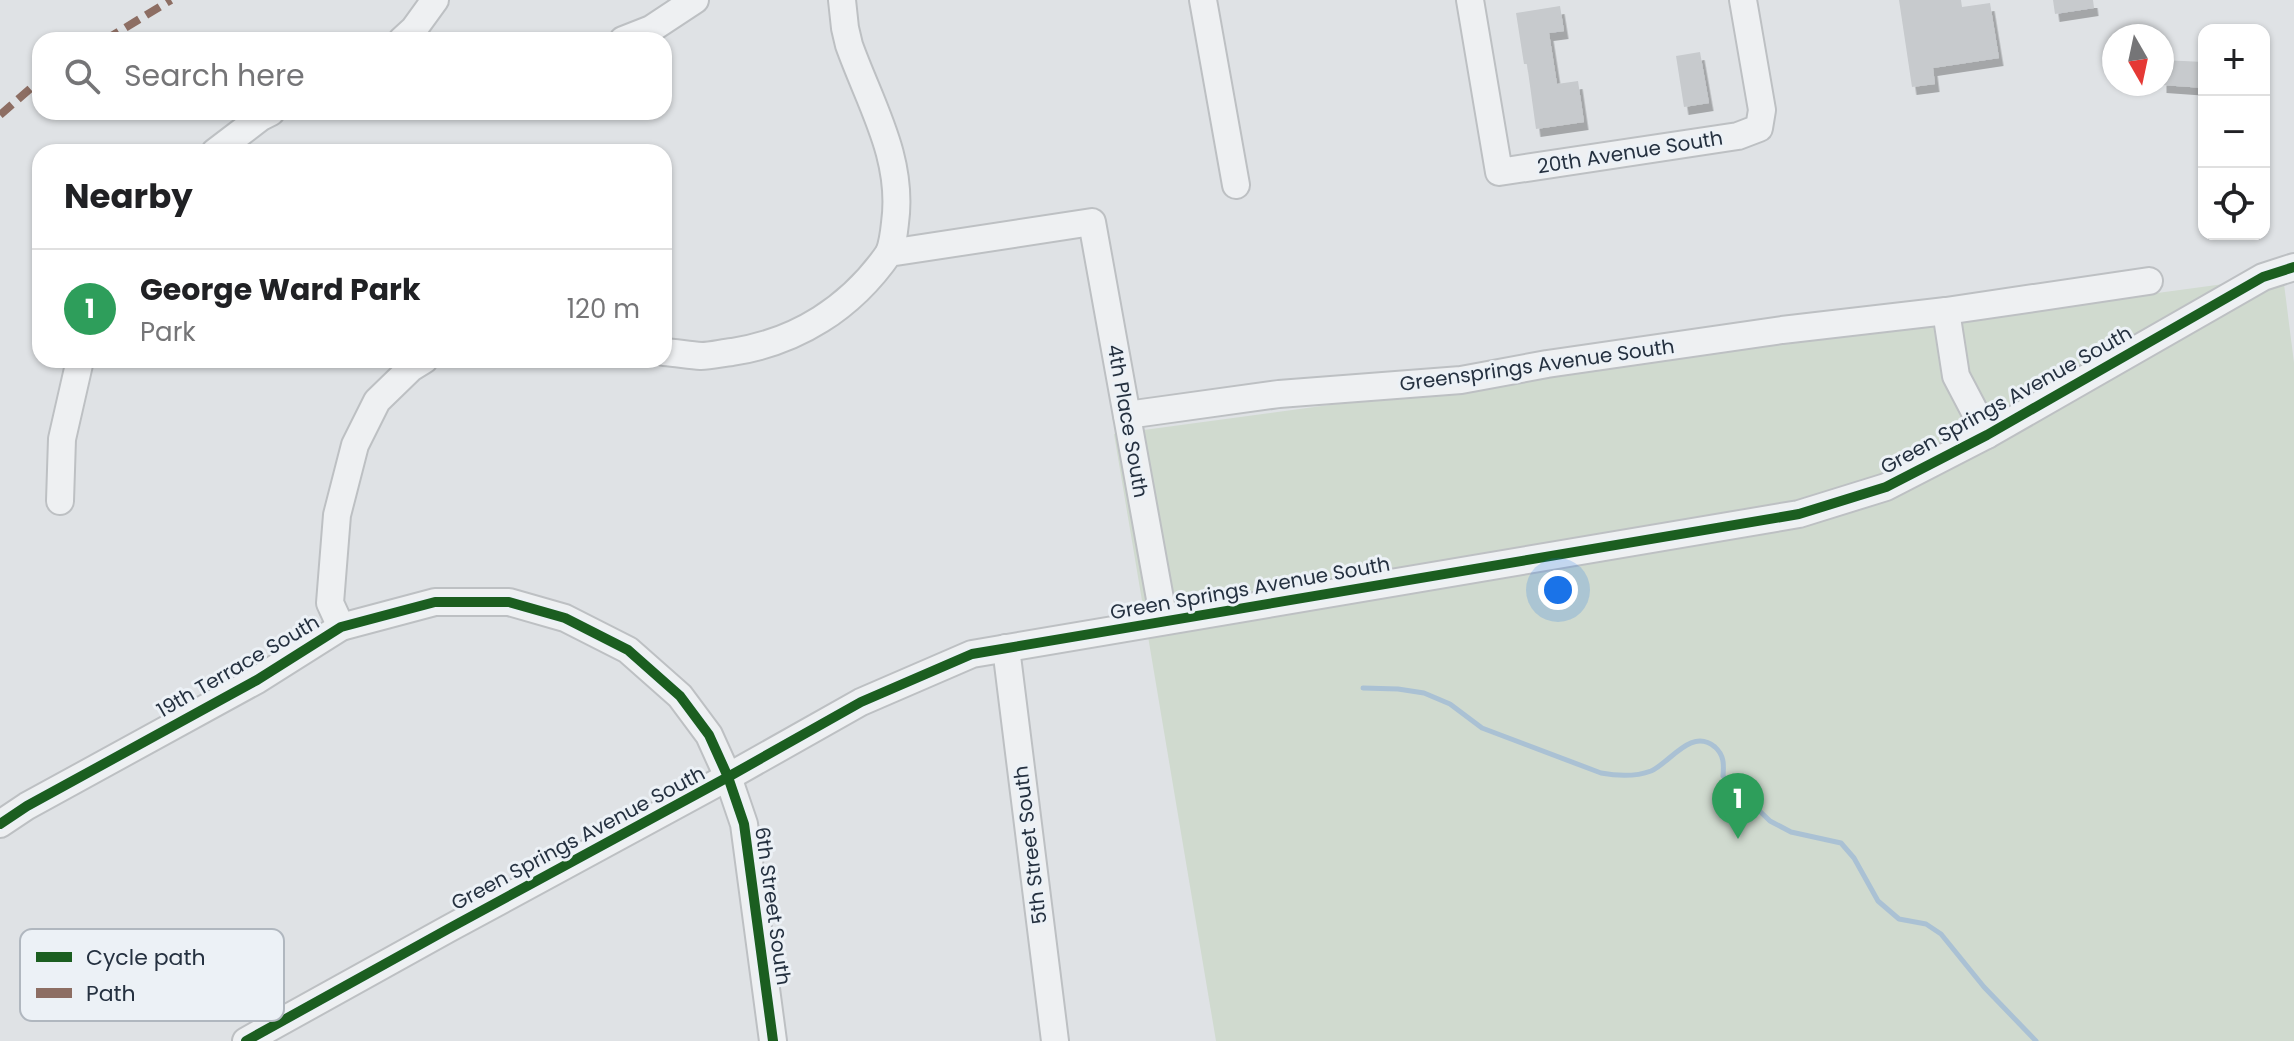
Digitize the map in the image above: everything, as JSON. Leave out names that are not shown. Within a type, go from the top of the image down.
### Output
[{"type":"street","points":[[411,32],[435,0]]},
{"type":"street","points":[[643,32],[695,0]]},
{"type":"street","points":[[672,353],[703,356],[773,343],[814,324],[837,308],[876,272],[889,253],[897,211],[892,156],[849,45],[842,0]]},
{"type":"street","points":[[1203,0],[1236,185]]},
{"type":"street","name":"20th Avenue South","points":[[1470,0],[1499,172],[1738,136],[1759,128],[1762,110],[1743,0]]},
{"type":"street","points":[[226,144],[257,120]]},
{"type":"street","name":"4th Place South","points":[[889,253],[1092,222],[1164,621]]},
{"type":"street","name":"Green Springs Avenue South","points":[[284,1020],[861,702],[972,654],[1799,514],[1886,487],[1987,435],[2263,277],[2294,267]]},
{"type":"street","name":"Greensprings Avenue South","points":[[1127,415],[1279,394],[1461,380],[1782,330],[1946,311],[2149,281]]},
{"type":"street","points":[[1946,311],[1956,376],[1987,435]]},
{"type":"street","points":[[60,501],[62,439],[78,368]]},
{"type":"street","points":[[341,627],[330,603],[337,515],[355,445],[377,401],[411,368]]},
{"type":"street","name":"19th Terrace South","points":[[0,824],[27,806],[257,680],[341,627],[435,602],[509,602],[565,618],[628,650],[680,696],[709,735],[728,777]]},
{"type":"street","name":"5th Street South","points":[[1006,648],[1055,1041]]},
{"type":"street","name":"6th Street South","points":[[728,777],[744,824],[773,1041]]},
{"type":"street","name":"Green Springs Avenue South","points":[[246,1041],[282,1021]]},
{"type":"shaded area","points":[[2283,276],[2294,363],[2294,1041],[1216,1041],[1114,434]]},
{"type":"building","points":[[1899,0],[1961,0],[1962,7],[1990,3],[1999,58],[1933,68],[1935,84],[1912,87]]},
{"type":"building","points":[[2053,0],[2093,0],[2094,8],[2055,14]]},
{"type":"building","points":[[1560,6],[1564,31],[1549,33],[1557,84],[1578,81],[1584,122],[1536,129],[1516,13]]},
{"type":"building","points":[[1700,52],[1709,103],[1684,107],[1676,56]]},
{"type":"building","points":[[2174,61],[2198,62],[2198,88],[2174,86]]},
{"type":"waterway","points":[[1363,688],[1424,693],[1450,704],[1482,728],[1607,774],[1632,775],[1651,771],[1681,748],[1698,741],[1706,742],[1720,753],[1723,776],[1770,821],[1791,832],[1841,843],[1854,858],[1878,901],[1899,919],[1926,924],[1941,934],[1984,987],[2036,1041]]},
{"type":"marked path","points":[[118,32],[171,0]]},
{"type":"marked path","points":[[0,115],[32,87]]},
{"type":"cycle path","points":[[284,1020],[861,702],[972,654],[1799,514],[1886,487],[1987,435],[2263,277],[2294,267]]},
{"type":"cycle path","points":[[0,824],[27,806],[257,680],[341,627],[435,602],[509,602],[565,618],[628,650],[680,696],[709,735],[744,824],[773,1041]]},
{"type":"cycle path","points":[[246,1041],[282,1021]]},
{"type":"place","name":"George Ward Park","points":[[1738,839]]}]
